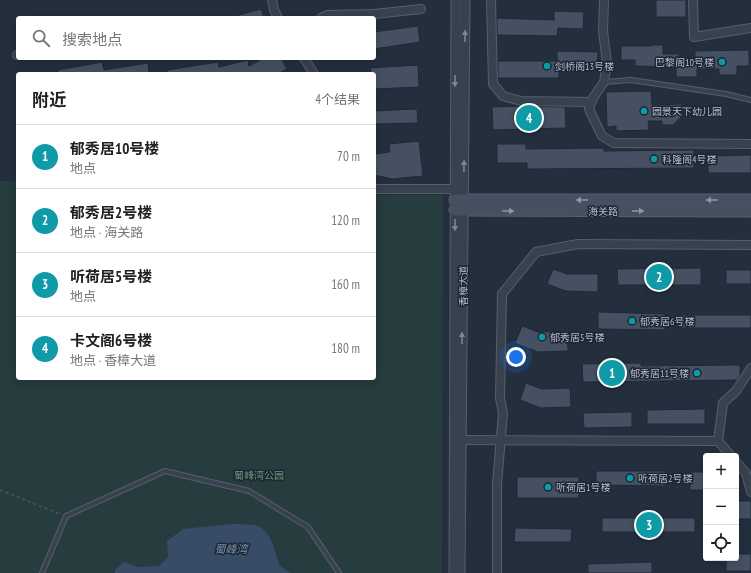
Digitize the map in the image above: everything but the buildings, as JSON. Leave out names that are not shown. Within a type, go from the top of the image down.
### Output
[{"type":"main road","name":"海关路","points":[[459,200],[751,200]]},
{"type":"main road","name":"海关路","points":[[459,200],[751,211]]},
{"type":"street","points":[[272,0],[277,16]]},
{"type":"street","name":"香樟大道","points":[[456,0],[461,440],[460,573]]},
{"type":"street","name":"香樟大道","points":[[454,573],[459,200],[465,0]]},
{"type":"street","points":[[491,0],[493,84],[503,96],[522,101],[591,102]]},
{"type":"street","points":[[604,0],[603,31],[607,63],[604,82],[593,98],[589,109],[602,136],[614,143],[751,144]]},
{"type":"street","points":[[693,0],[694,37],[751,28]]},
{"type":"street","points":[[325,16],[374,14],[421,9]]},
{"type":"street","points":[[305,60],[313,72]]},
{"type":"street","points":[[376,189],[459,200]]},
{"type":"street","points":[[497,573],[497,484],[503,413],[500,398],[502,294],[536,252],[578,244],[751,245]]},
{"type":"street","points":[[728,453],[718,441],[723,403],[736,391],[751,368]]},
{"type":"street","points":[[461,440],[718,441]]},
{"type":"street","points":[[739,465],[746,472],[751,492]]},
{"type":"lane","points":[[604,82],[630,80],[726,94],[751,100]]},
{"type":"lane","points":[[42,573],[66,516],[165,471],[249,491],[308,527],[339,573]]},
{"type":"path","points":[[0,490],[66,516]]},
{"type":"green space","name":"蜀峰湾公园","points":[[0,181],[16,181],[16,380],[376,380],[376,195],[443,195],[442,573],[0,573]]},
{"type":"water","name":"蜀峰湾","points":[[231,524],[254,525],[264,530],[273,544],[280,566],[291,573],[115,573],[115,570],[124,562],[138,567],[159,566],[168,557],[167,541],[183,529]]},
{"type":"place","name":"巴黎阁10号楼","points":[[722,62]]},
{"type":"place","name":"剑桥阁13号楼","points":[[547,66]]},
{"type":"place","name":"园景天下幼儿园","points":[[644,111]]},
{"type":"place","name":"卡文阁6号楼","points":[[529,118]]},
{"type":"place","name":"科隆阁4号楼","points":[[654,159]]},
{"type":"place","name":"郁秀居2号楼","points":[[659,277]]},
{"type":"place","name":"郁秀居6号楼","points":[[632,321]]},
{"type":"place","name":"郁秀居5号楼","points":[[542,337]]},
{"type":"place","name":"郁秀居10号楼","points":[[612,373]]},
{"type":"place","name":"郁秀居11号楼","points":[[697,373]]},
{"type":"place","name":"听荷居2号楼","points":[[630,478]]},
{"type":"place","name":"听荷居1号楼","points":[[548,487]]},
{"type":"place","name":"听荷居5号楼","points":[[649,525]]}]
